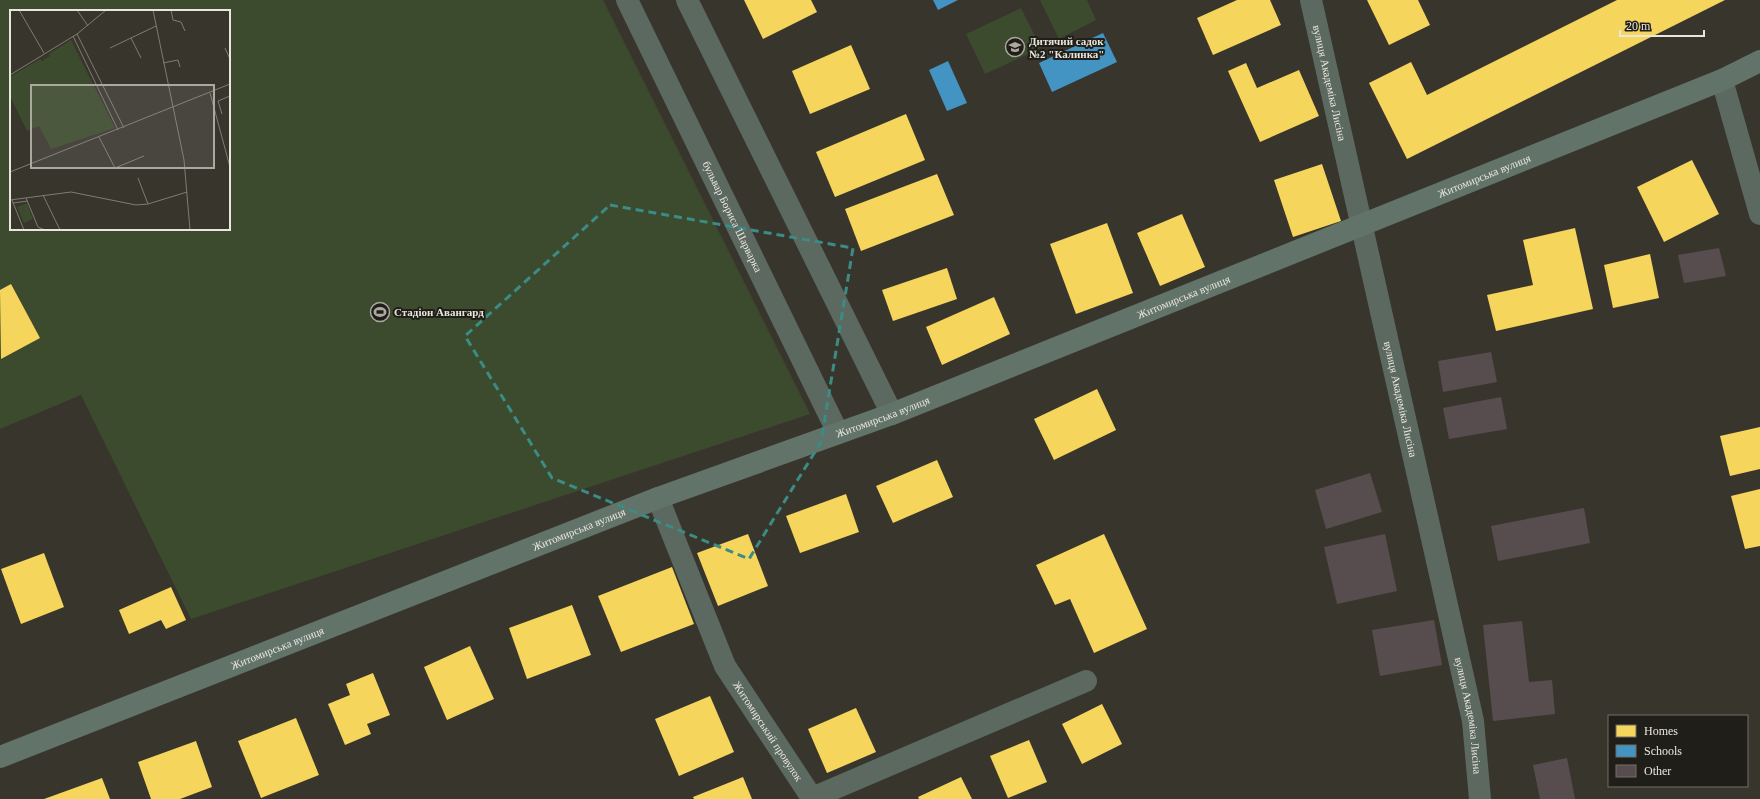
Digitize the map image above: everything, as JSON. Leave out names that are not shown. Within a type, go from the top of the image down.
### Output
[{"type":"main road","name":"Житомирська вулиця","points":[[0,757],[658,498],[892,414],[1722,80],[1760,61]]},
{"type":"street","name":"бульвар Бориса Шарварка","points":[[627,0],[838,433]]},
{"type":"street","points":[[687,0],[892,414]]},
{"type":"street","name":"вулиця Академіка Лисіна","points":[[1311,0],[1473,721],[1480,799]]},
{"type":"street","points":[[1722,80],[1760,214]]},
{"type":"street","name":"Житомирський провулок","points":[[658,498],[725,666],[812,798],[1086,682]]},
{"type":"highlighted area","points":[[610,205],[853,248],[821,442],[749,559],[552,478],[465,336]]},
{"type":"green space","name":"Стадіон Авангард","points":[[0,0],[603,0],[810,414],[191,619],[81,395],[0,429]]},
{"type":"green space","points":[[1040,0],[1087,0],[1096,20],[1059,39]]},
{"type":"green space","points":[[1021,8],[1041,48],[985,74],[966,34]]},
{"type":"building: Homes","points":[[744,0],[811,0],[817,12],[763,39]]},
{"type":"building: Homes","points":[[1237,0],[1270,0],[1281,25],[1213,55],[1197,18]]},
{"type":"building: Homes","points":[[1367,0],[1418,0],[1430,25],[1389,45]]},
{"type":"building: Homes","points":[[1617,0],[1725,0],[1407,159],[1369,83],[1411,62],[1427,95]]},
{"type":"building: Homes","points":[[851,45],[870,89],[810,114],[792,71]]},
{"type":"building: Homes","points":[[1246,63],[1257,88],[1299,70],[1319,116],[1260,142],[1228,71]]},
{"type":"building: Homes","points":[[906,114],[925,160],[835,197],[816,152]]},
{"type":"building: Homes","points":[[1692,160],[1719,214],[1664,242],[1637,187]]},
{"type":"building: Homes","points":[[1322,164],[1341,221],[1293,237],[1274,180]]},
{"type":"building: Homes","points":[[937,174],[954,215],[861,251],[845,209]]},
{"type":"building: Homes","points":[[1182,214],[1205,267],[1160,286],[1137,233]]},
{"type":"building: Homes","points":[[1107,223],[1133,293],[1076,314],[1050,244]]},
{"type":"building: Homes","points":[[1575,228],[1593,309],[1496,331],[1487,295],[1533,285],[1523,240]]},
{"type":"building: Homes","points":[[1650,254],[1659,298],[1613,308],[1604,265]]},
{"type":"building: Homes","points":[[947,268],[957,299],[893,321],[882,290]]},
{"type":"building: Homes","points":[[11,284],[40,338],[1,359],[0,290]]},
{"type":"building: Homes","points":[[994,297],[1010,334],[942,365],[926,327]]},
{"type":"building: Homes","points":[[1097,389],[1116,430],[1054,460],[1034,419]]},
{"type":"building: Homes","points":[[1760,427],[1760,469],[1730,476],[1720,436]]},
{"type":"building: Homes","points":[[937,460],[953,497],[893,523],[876,486]]},
{"type":"building: Homes","points":[[1760,489],[1760,546],[1745,549],[1731,496]]},
{"type":"building: Homes","points":[[846,494],[859,532],[800,553],[786,516]]},
{"type":"building: Homes","points":[[748,534],[768,586],[718,606],[697,553]]},
{"type":"building: Homes","points":[[1104,534],[1147,629],[1094,653],[1070,599],[1055,605],[1036,565]]},
{"type":"building: Homes","points":[[44,553],[64,607],[21,624],[1,569]]},
{"type":"building: Homes","points":[[672,567],[694,624],[621,652],[598,596]]},
{"type":"building: Homes","points":[[171,587],[186,620],[166,629],[161,620],[129,634],[119,610]]},
{"type":"building: Homes","points":[[572,605],[591,655],[527,679],[509,628]]},
{"type":"building: Homes","points":[[470,646],[494,699],[447,720],[424,667]]},
{"type":"building: Homes","points":[[373,673],[390,715],[367,724],[371,734],[345,745],[328,704],[350,695],[346,684]]},
{"type":"building: Homes","points":[[710,696],[734,752],[679,776],[655,719]]},
{"type":"building: Homes","points":[[1102,704],[1122,744],[1082,764],[1062,724]]},
{"type":"building: Homes","points":[[856,708],[876,752],[827,773],[808,729]]},
{"type":"building: Homes","points":[[296,718],[319,775],[261,798],[238,741]]},
{"type":"building: Homes","points":[[1029,740],[1047,782],[1008,798],[990,756]]},
{"type":"building: Homes","points":[[196,741],[212,787],[180,799],[151,799],[138,762]]},
{"type":"building: Homes","points":[[743,777],[752,799],[694,799],[693,797]]},
{"type":"building: Homes","points":[[961,777],[972,799],[919,799],[918,797]]},
{"type":"building: Homes","points":[[102,778],[110,799],[44,799]]},
{"type":"building: Schools","points":[[933,0],[958,0],[938,10]]},
{"type":"building: Schools","points":[[1103,33],[1117,62],[1052,92],[1039,63]]},
{"type":"building: Schools","points":[[948,61],[967,103],[947,111],[929,70]]},
{"type":"building: Other","points":[[1719,248],[1726,276],[1684,283],[1678,255]]},
{"type":"building: Other","points":[[1491,352],[1497,382],[1443,392],[1438,361]]},
{"type":"building: Other","points":[[1501,397],[1507,429],[1449,439],[1443,408]]},
{"type":"building: Other","points":[[1370,473],[1382,512],[1326,529],[1315,490]]},
{"type":"building: Other","points":[[1584,508],[1590,543],[1498,561],[1491,526]]},
{"type":"building: Other","points":[[1385,534],[1397,591],[1337,604],[1324,547]]},
{"type":"building: Other","points":[[1434,620],[1442,665],[1380,676],[1372,630]]},
{"type":"building: Other","points":[[1522,621],[1529,682],[1552,680],[1555,714],[1493,721],[1483,625]]},
{"type":"building: Other","points":[[1567,758],[1575,799],[1540,799],[1533,765]]},
{"type":"place","name":"Дитячий садок №2 \"Калинка\"","points":[[1015,47]]},
{"type":"place","name":"Стадіон Авангард","points":[[380,312]]}]
